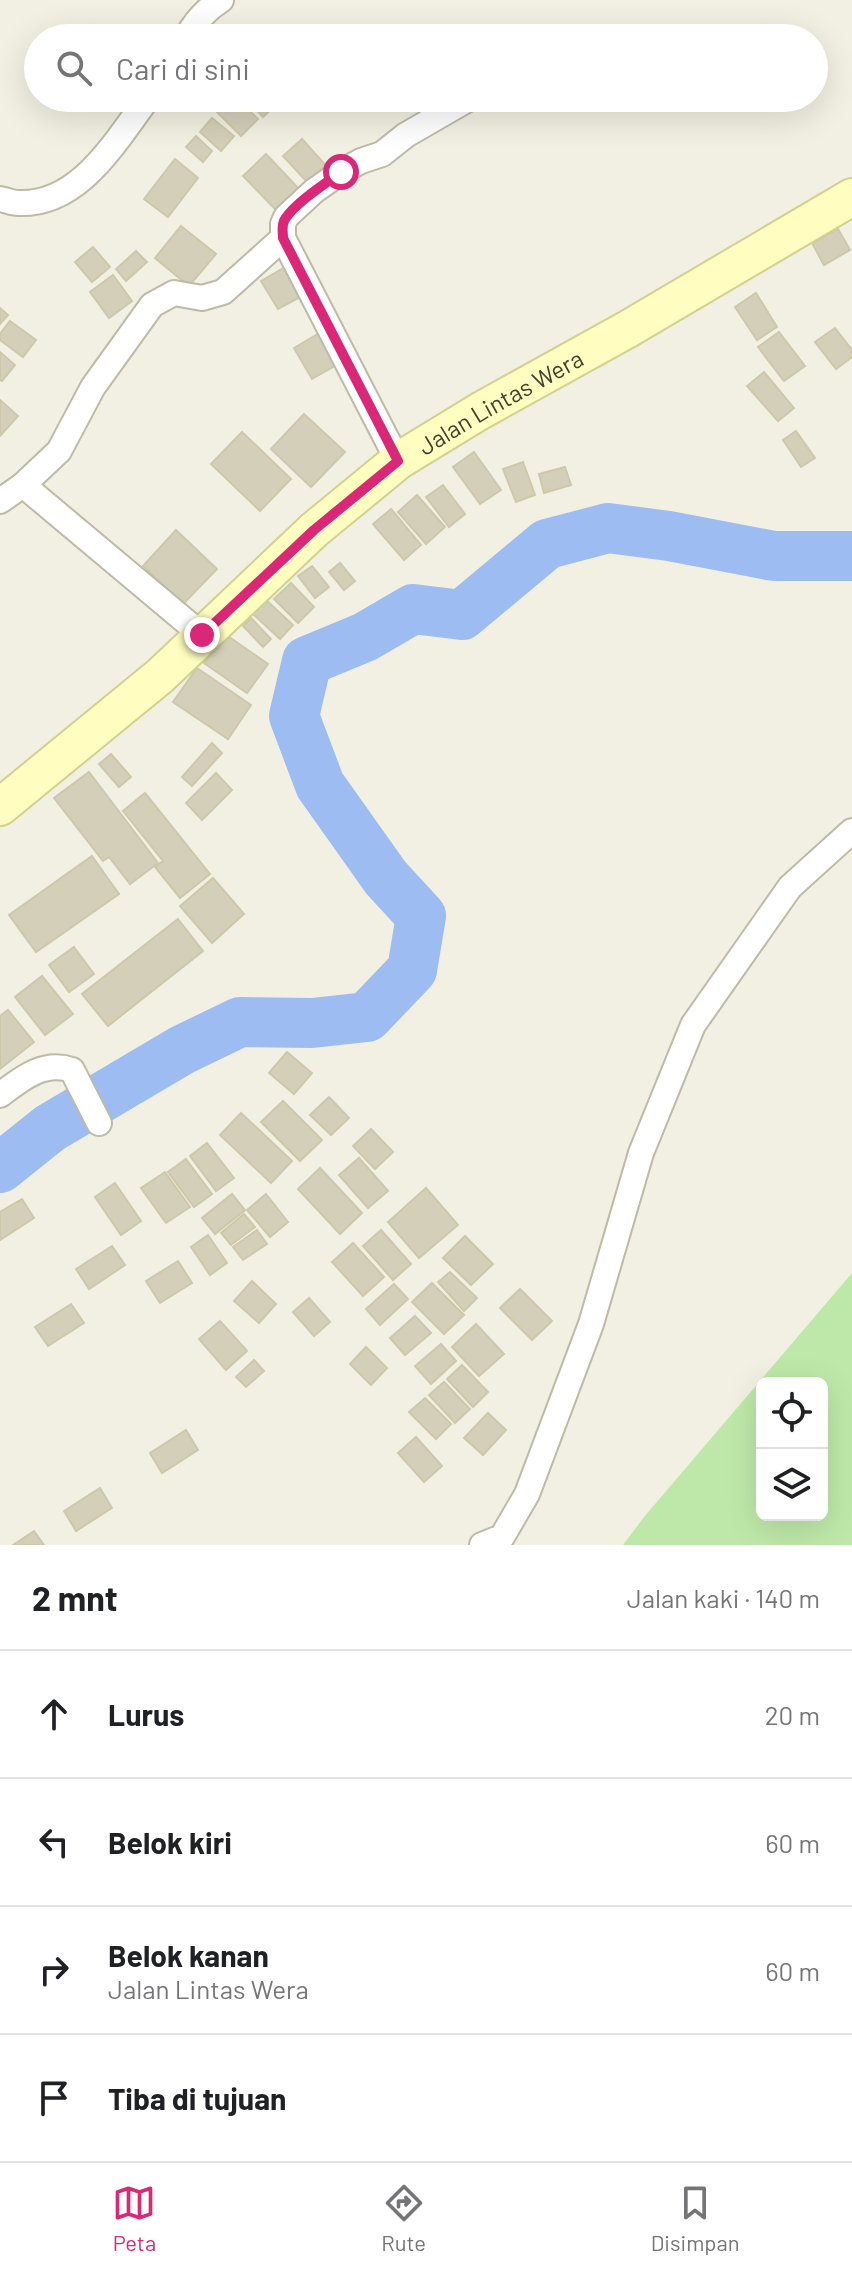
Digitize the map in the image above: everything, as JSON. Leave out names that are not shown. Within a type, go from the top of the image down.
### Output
[{"type":"main road","name":"Jalan Lintas Wera","points":[[0,807],[160,676],[314,530],[398,461],[852,197]]},
{"type":"street","points":[[194,24],[221,0]]},
{"type":"street","points":[[0,199],[18,203],[48,199],[78,184],[137,112]]},
{"type":"street","points":[[398,461],[283,238],[283,224],[286,217],[314,191],[341,172],[382,154],[406,135],[446,112]]},
{"type":"street","points":[[0,501],[23,485],[59,451],[93,387],[152,305],[174,293],[202,298],[223,292],[283,238]]},
{"type":"street","points":[[23,485],[202,635]]},
{"type":"street","points":[[482,1545],[502,1537],[527,1494],[591,1324],[641,1153],[693,1025],[790,887],[852,831]]},
{"type":"street","points":[[0,1095],[23,1078],[44,1068],[61,1066],[72,1070],[99,1123]]},
{"type":"green space","points":[[852,1273],[852,1545],[623,1545],[756,1386],[756,1521],[828,1521],[828,1377],[763,1377]]},
{"type":"building","points":[[217,112],[251,112],[258,119],[241,136]]},
{"type":"building","points":[[212,118],[234,136],[221,151],[200,132]]},
{"type":"building","points":[[196,136],[212,151],[203,162],[186,147]]},
{"type":"building","points":[[302,139],[328,168],[309,184],[283,156]]},
{"type":"building","points":[[266,154],[300,190],[278,212],[243,176]]},
{"type":"building","points":[[175,159],[198,178],[168,217],[144,199]]},
{"type":"building","points":[[181,226],[216,254],[189,286],[155,258]]},
{"type":"building","points":[[838,229],[850,250],[824,265],[812,243]]},
{"type":"building","points":[[93,247],[110,267],[92,282],[75,262]]},
{"type":"building","points":[[136,251],[147,262],[126,281],[116,269]]},
{"type":"building","points":[[285,267],[302,296],[278,309],[261,281]]},
{"type":"building","points":[[113,275],[132,301],[109,318],[90,292]]},
{"type":"building","points":[[756,293],[777,327],[757,340],[735,307]]},
{"type":"building","points":[[0,308],[8,315],[0,324]]},
{"type":"building","points":[[10,321],[36,340],[23,357],[0,340],[0,334]]},
{"type":"building","points":[[835,328],[852,350],[852,357],[836,369],[815,342]]},
{"type":"building","points":[[321,332],[340,363],[312,379],[294,348]]},
{"type":"building","points":[[779,332],[805,366],[784,381],[758,347]]},
{"type":"building","points":[[0,352],[15,365],[2,381],[0,380]]},
{"type":"building","points":[[764,372],[794,408],[778,421],[747,386]]},
{"type":"building","points":[[0,400],[18,416],[0,436]]},
{"type":"building","points":[[304,414],[345,452],[311,487],[271,449]]},
{"type":"building","points":[[796,431],[815,458],[801,467],[783,440]]},
{"type":"building","points":[[242,432],[291,479],[260,511],[211,464]]},
{"type":"building","points":[[474,452],[501,490],[480,504],[453,467]]},
{"type":"building","points":[[523,462],[535,495],[516,502],[503,469]]},
{"type":"building","points":[[565,467],[571,485],[544,493],[539,474]]},
{"type":"building","points":[[443,485],[465,514],[449,527],[426,497]]},
{"type":"building","points":[[417,495],[445,527],[426,544],[398,512]]},
{"type":"building","points":[[391,509],[421,545],[404,560],[373,524]]},
{"type":"building","points":[[176,530],[217,569],[183,604],[143,566]]},
{"type":"building","points":[[340,563],[355,581],[344,590],[329,572]]},
{"type":"building","points":[[312,566],[329,587],[315,598],[298,576]]},
{"type":"building","points":[[291,583],[314,607],[298,623],[274,599]]},
{"type":"building","points":[[266,600],[293,625],[280,639],[253,614]]},
{"type":"building","points":[[251,618],[271,639],[263,647],[243,626]]},
{"type":"building","points":[[225,634],[268,664],[247,693],[204,663]]},
{"type":"building","points":[[197,668],[251,705],[228,739],[173,702]]},
{"type":"building","points":[[212,743],[222,753],[192,786],[182,777]]},
{"type":"building","points":[[111,754],[131,777],[119,787],[99,764]]},
{"type":"building","points":[[89,772],[158,863],[130,884],[109,857],[103,861],[54,798]]},
{"type":"building","points":[[216,773],[232,790],[202,820],[186,803]]},
{"type":"building","points":[[145,793],[210,874],[180,898],[155,867],[163,861],[123,811]]},
{"type":"building","points":[[92,856],[119,894],[36,952],[9,915]]},
{"type":"building","points":[[213,878],[244,914],[212,943],[180,906]]},
{"type":"building","points":[[178,919],[203,951],[108,1026],[82,994]]},
{"type":"building","points":[[74,947],[94,974],[69,992],[49,965]]},
{"type":"building","points":[[42,976],[73,1014],[45,1035],[15,997]]},
{"type":"building","points":[[8,1010],[34,1042],[0,1069],[0,1016]]},
{"type":"building","points":[[287,1052],[312,1073],[294,1094],[269,1073]]},
{"type":"building","points":[[329,1097],[349,1118],[331,1135],[310,1115]]},
{"type":"building","points":[[283,1101],[322,1140],[300,1161],[261,1122]]},
{"type":"building","points":[[241,1113],[292,1161],[271,1183],[220,1135]]},
{"type":"building","points":[[371,1129],[393,1152],[375,1169],[353,1146]]},
{"type":"building","points":[[207,1143],[234,1178],[216,1191],[190,1156]]},
{"type":"building","points":[[359,1158],[388,1191],[368,1208],[339,1175]]},
{"type":"building","points":[[186,1159],[212,1194],[194,1207],[168,1172]]},
{"type":"building","points":[[320,1168],[362,1213],[340,1234],[298,1189]]},
{"type":"building","points":[[165,1172],[190,1207],[166,1223],[141,1188]]},
{"type":"building","points":[[115,1183],[141,1221],[121,1235],[95,1197]]},
{"type":"building","points":[[426,1188],[458,1225],[419,1258],[388,1222]]},
{"type":"building","points":[[232,1194],[245,1210],[215,1234],[202,1218]]},
{"type":"building","points":[[266,1194],[288,1222],[270,1237],[247,1210]]},
{"type":"building","points":[[22,1199],[34,1218],[0,1240],[0,1212]]},
{"type":"building","points":[[244,1214],[255,1227],[231,1245],[221,1233]]},
{"type":"building","points":[[257,1230],[267,1244],[243,1260],[233,1247]]},
{"type":"building","points":[[381,1230],[411,1264],[393,1280],[363,1246]]},
{"type":"building","points":[[208,1235],[227,1263],[210,1275],[191,1247]]},
{"type":"building","points":[[465,1236],[493,1264],[471,1285],[443,1258]]},
{"type":"building","points":[[353,1243],[384,1277],[363,1296],[332,1262]]},
{"type":"building","points":[[112,1246],[125,1265],[89,1289],[76,1269]]},
{"type":"building","points":[[178,1261],[192,1283],[160,1303],[146,1281]]},
{"type":"building","points":[[450,1272],[477,1298],[464,1311],[438,1282]]},
{"type":"building","points":[[252,1281],[276,1304],[259,1323],[234,1301]]},
{"type":"building","points":[[432,1283],[464,1315],[444,1334],[412,1302]]},
{"type":"building","points":[[394,1284],[408,1299],[380,1325],[366,1309]]},
{"type":"building","points":[[520,1289],[552,1321],[532,1340],[500,1308]]},
{"type":"building","points":[[309,1298],[330,1322],[314,1336],[293,1312]]},
{"type":"building","points":[[71,1304],[84,1323],[48,1346],[35,1327]]},
{"type":"building","points":[[415,1316],[431,1333],[405,1355],[390,1338]]},
{"type":"building","points":[[220,1321],[247,1351],[226,1370],[199,1339]]},
{"type":"building","points":[[476,1324],[504,1354],[479,1376],[452,1347]]},
{"type":"building","points":[[441,1344],[456,1361],[431,1384],[415,1366]]},
{"type":"building","points":[[366,1347],[387,1368],[371,1385],[350,1364]]},
{"type":"building","points":[[254,1360],[264,1371],[246,1387],[236,1377]]},
{"type":"building","points":[[462,1365],[488,1392],[473,1407],[447,1379]]},
{"type":"building","points":[[444,1382],[470,1409],[455,1423],[429,1395]]},
{"type":"building","points":[[425,1398],[451,1424],[436,1439],[409,1412]]},
{"type":"building","points":[[488,1413],[506,1430],[483,1455],[464,1438]]},
{"type":"building","points":[[186,1430],[198,1450],[162,1473],[150,1453]]},
{"type":"building","points":[[416,1437],[442,1466],[424,1482],[398,1453]]},
{"type":"building","points":[[100,1488],[112,1508],[76,1531],[64,1511]]},
{"type":"building","points":[[34,1531],[44,1545],[13,1545]]},
{"type":"waterway","points":[[0,1168],[50,1128],[182,1050],[240,1022],[312,1023],[367,1017],[412,970],[421,916],[386,878],[320,785],[294,716],[307,661],[365,637],[413,609],[462,615],[547,544],[608,528],[774,556],[852,556]]},
{"type":"route","points":[[202,635],[314,530],[398,461],[283,238],[286,217],[341,172]]}]
